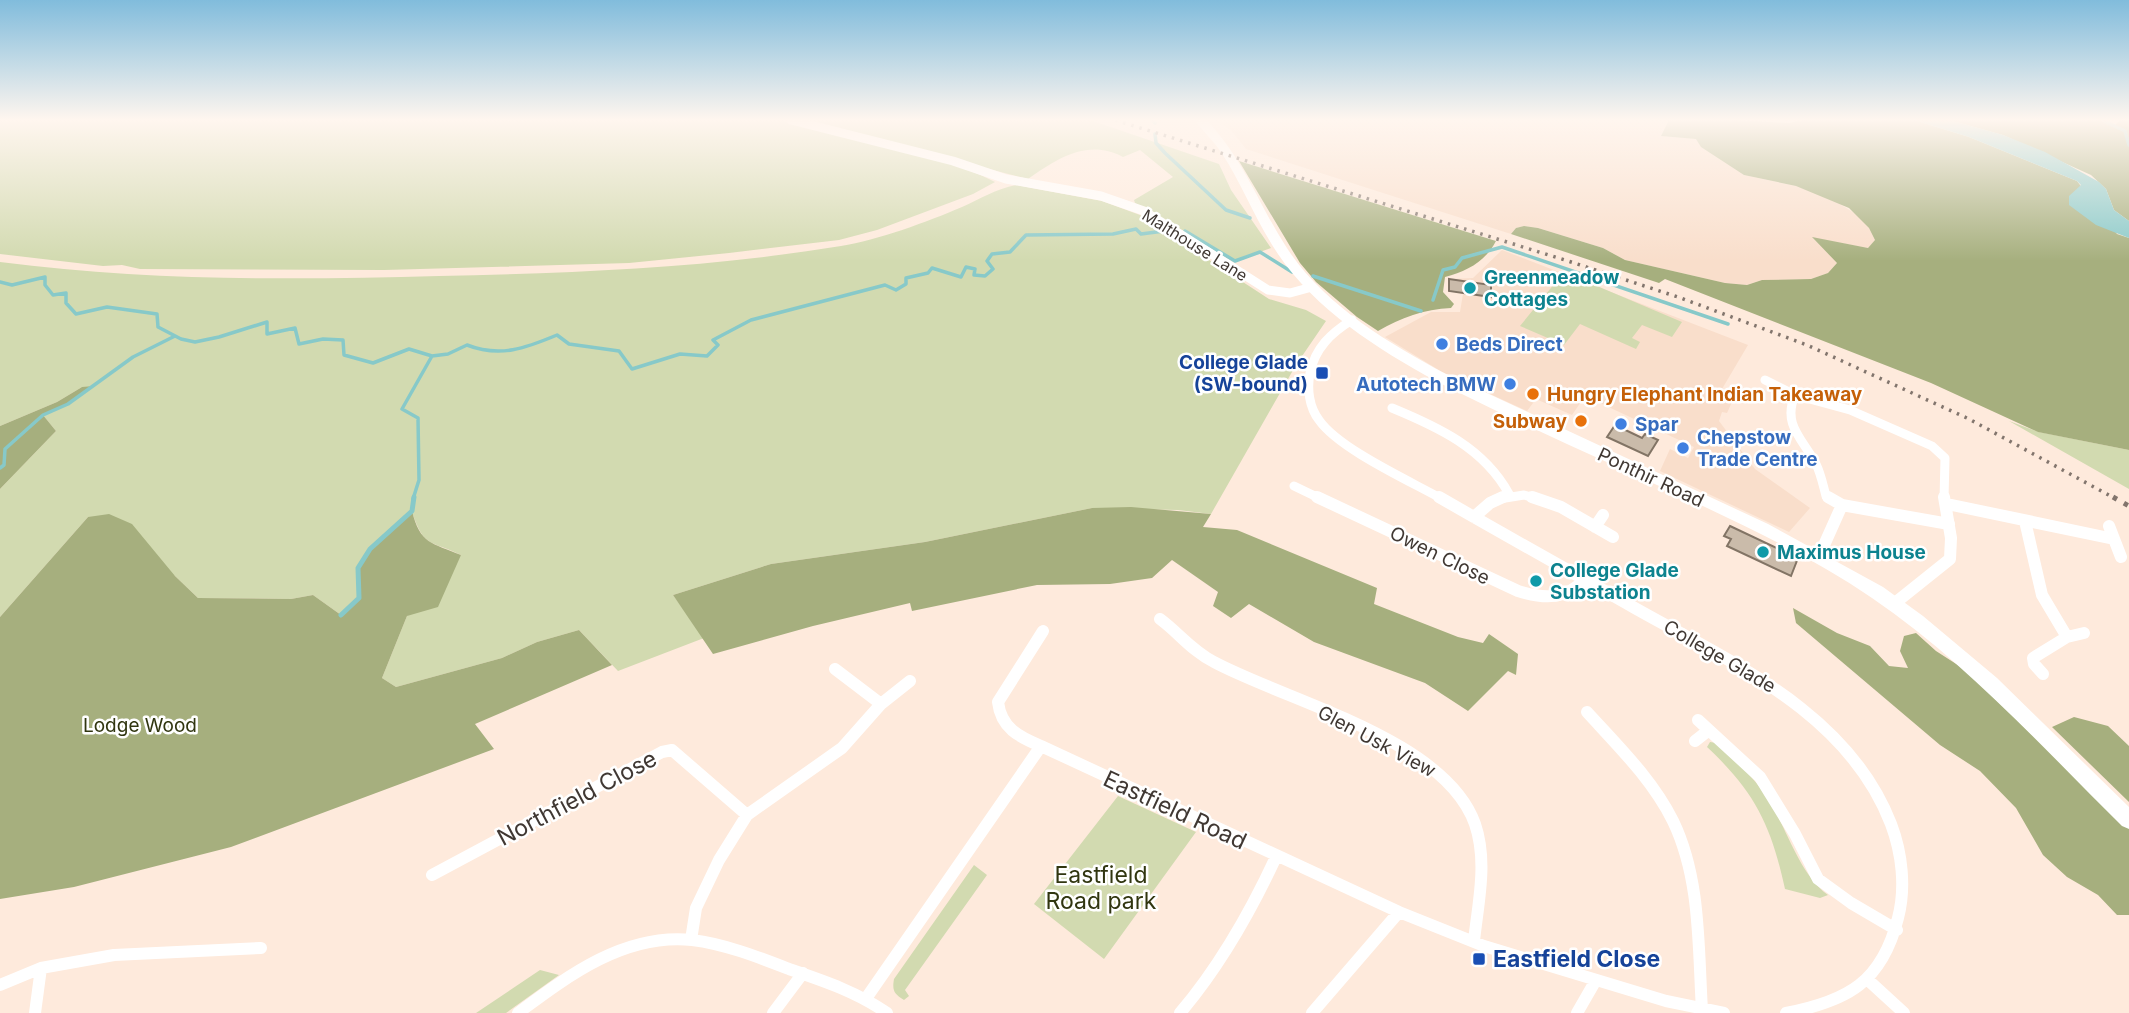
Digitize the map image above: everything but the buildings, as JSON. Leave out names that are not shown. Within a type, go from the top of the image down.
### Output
[{"type":"main road","name":"Ponthir Road","points":[[1234,167],[1292,265],[1312,287],[1352,320],[1390,347],[1463,389],[1746,522],[1836,567],[1895,603],[1960,657],[2129,820]]},
{"type":"street","name":"Malthouse Lane","points":[[971,167],[1006,179],[1101,196],[1125,203],[1144,211],[1276,294],[1296,293],[1312,287]]},
{"type":"street","name":"College Glade","points":[[1352,320],[1332,333],[1309,372],[1307,384],[1315,414],[1326,429],[1359,452],[1770,685],[1805,709],[1860,767],[1882,803],[1897,838],[1905,891],[1897,930],[1885,958],[1868,980],[1851,993],[1799,1012],[1786,1013]]},
{"type":"street","points":[[1765,380],[1795,395],[1850,410],[1932,446],[1945,458],[1947,465],[1943,490],[1950,524],[1950,559],[1895,603]]},
{"type":"street","points":[[1795,395],[1788,415],[1792,429],[1816,465],[1826,496],[1842,505],[1950,524]]},
{"type":"street","points":[[1392,408],[1442,431],[1490,463],[1504,481],[1509,494]]},
{"type":"street","name":"Owen Close","points":[[1294,486],[1528,595],[1538,598],[1557,597],[1577,591],[1585,579]]},
{"type":"street","points":[[1474,517],[1485,503],[1509,494],[1535,496],[1613,537]]},
{"type":"street","points":[[1947,503],[2114,539]]},
{"type":"street","points":[[1825,543],[1842,505]]},
{"type":"street","points":[[1595,527],[1603,515]]},
{"type":"street","points":[[2025,521],[2038,590],[2048,613],[2067,637]]},
{"type":"street","points":[[2109,526],[2121,556]]},
{"type":"street","name":"Glen Usk View","points":[[1160,619],[1196,652],[1242,676],[1346,721],[1408,753],[1444,776],[1457,791],[1472,817],[1479,840],[1480,874],[1474,941]]},
{"type":"street","name":"Eastfield Road","points":[[1043,631],[999,702],[998,713],[1005,725],[1017,735],[1399,912],[1474,941],[1596,980]]},
{"type":"street","points":[[2043,674],[2034,664],[2033,658],[2067,637],[2084,633]]},
{"type":"street","points":[[835,669],[881,704]]},
{"type":"street","points":[[691,940],[696,908],[719,860],[747,816],[842,748],[881,704],[888,701],[909,681]]},
{"type":"street","points":[[1587,712],[1658,796],[1680,838],[1694,897],[1702,1010]]},
{"type":"street","points":[[1698,720],[1760,777],[1795,834],[1818,879],[1851,903],[1897,930]]},
{"type":"street","points":[[1695,741],[1709,730]]},
{"type":"street","points":[[867,997],[1041,746]]},
{"type":"street","name":"Northfield Close","points":[[432,875],[662,752],[672,750],[747,816]]},
{"type":"street","points":[[1180,1013],[1205,986],[1259,895],[1276,857]]},
{"type":"street","points":[[1312,1013],[1399,912]]},
{"type":"street","points":[[518,1013],[594,961],[642,943],[691,940],[725,947],[803,973],[867,997],[887,1013]]},
{"type":"street","points":[[0,985],[41,968],[125,954],[261,948]]},
{"type":"street","points":[[36,1013],[41,968]]},
{"type":"street","points":[[773,1013],[803,973]]},
{"type":"street","points":[[1577,1013],[1596,980],[1702,1010],[1724,1013]]},
{"type":"street","points":[[1868,980],[1904,1013]]},
{"type":"shaded area","points":[[1303,167],[1734,167],[1744,175],[1796,186],[1830,198],[1856,214],[1869,228],[1875,240],[1868,248],[1813,238],[1837,263],[1828,273],[1811,279],[1762,280],[1747,285],[1725,283],[1625,260],[1603,248],[1538,228],[1524,226],[1516,228],[1511,234]]},
{"type":"shaded area","points":[[1502,250],[1748,345],[1722,389],[1729,393],[1726,400],[1732,402],[1727,413],[1722,412],[1719,421],[1755,469],[1810,508],[1789,532],[1660,471],[1670,449],[1688,458],[1694,447],[1585,396],[1572,415],[1536,399],[1527,411],[1442,372],[1385,337],[1431,312],[1460,312],[1463,294],[1448,290],[1449,279],[1473,278]]},
{"type":"green space","points":[[0,167],[960,167],[995,182],[973,194],[877,230],[839,240],[629,263],[384,270],[140,269],[0,254]]},
{"type":"green space","points":[[983,167],[1045,167],[1028,179]]},
{"type":"green space","points":[[1161,167],[1221,167],[1231,190],[1271,248],[1235,261],[1135,203],[1134,200],[1173,177]]},
{"type":"green space","points":[[1243,167],[1259,167],[1496,241],[1475,265],[1445,277],[1443,292],[1454,304],[1451,308],[1413,315],[1378,331],[1316,282],[1300,263]]},
{"type":"green space","points":[[1732,167],[2043,167],[2077,181],[2117,234],[2129,238],[2129,450],[2038,432],[1931,383],[1665,279],[1659,283],[1511,234],[1516,228],[1524,226],[1538,228],[1603,248],[1625,260],[1725,283],[1747,285],[1762,280],[1811,279],[1828,273],[1837,263],[1812,237],[1868,248],[1875,240],[1869,228],[1849,208],[1796,186],[1744,175]]},
{"type":"green space","points":[[2074,167],[2129,167],[2129,221],[2114,210],[2106,189],[2091,175]]},
{"type":"green space","points":[[1016,185],[1102,201],[1140,215],[1269,299],[1306,310],[1326,321],[1296,365],[1211,514],[1178,510],[1092,508],[925,542],[771,564],[673,595],[704,638],[618,671],[579,630],[537,642],[502,658],[396,687],[382,678],[407,616],[461,555],[429,541],[420,532],[412,512],[358,568],[359,598],[341,615],[313,595],[291,599],[198,598],[175,576],[88,517],[0,617],[0,489],[56,431],[43,415],[68,404],[82,387],[57,402],[0,426],[0,262],[110,273],[219,278],[384,277],[640,268],[741,260],[855,243],[918,224]]},
{"type":"green space","points":[[1564,272],[1682,322],[1672,337],[1642,325],[1632,338],[1640,342],[1636,349],[1580,324],[1564,345],[1520,326]]},
{"type":"green space","points":[[94,386],[68,404],[43,415],[56,431],[0,489],[0,426],[57,402],[82,387]]},
{"type":"green space","points":[[2009,421],[2039,432],[2129,450],[2129,489]]},
{"type":"green space","points":[[1131,507],[1211,514],[1203,527],[1237,530],[1377,588],[1374,604],[1458,637],[1483,643],[1489,634],[1518,654],[1516,675],[1508,671],[1468,711],[1425,683],[1314,642],[1249,604],[1231,618],[1213,606],[1218,592],[1172,560],[1152,578],[1110,584],[1037,585],[912,611],[910,603],[713,654],[673,595],[771,564],[925,542],[1092,508]]},
{"type":"green space","name":"Lodge Wood","points":[[412,511],[423,536],[435,545],[461,555],[438,607],[407,616],[382,678],[396,687],[502,658],[537,642],[579,630],[612,665],[475,724],[494,749],[231,847],[74,887],[0,899],[0,617],[88,517],[109,514],[132,524],[175,576],[198,598],[291,599],[313,595],[341,615],[359,598],[358,568],[370,549]]},
{"type":"green space","points":[[1793,608],[1837,633],[1870,646],[1889,666],[1908,668],[1900,651],[1904,636],[1916,633],[1936,651],[1964,669],[2129,828],[2129,915],[2117,915],[2098,895],[2067,877],[2043,855],[2016,808],[1980,771],[1940,745],[1796,623]]},
{"type":"green space","points":[[2074,717],[2108,726],[2129,746],[2129,802],[2052,727]]},
{"type":"green space","points":[[1710,742],[1717,743],[1757,783],[1775,811],[1801,863],[1828,895],[1820,898],[1785,889],[1774,846],[1759,811],[1724,763],[1707,747]]},
{"type":"green space","name":"Eastfield Road park","points":[[1118,796],[1196,832],[1104,959],[1034,904]]},
{"type":"green space","points":[[974,865],[987,875],[905,990],[909,996],[904,1000],[894,992],[894,979]]},
{"type":"green space","points":[[540,970],[559,975],[506,1013],[476,1013]]},
{"type":"water","points":[[2043,167],[2072,167],[2099,182],[2106,189],[2114,210],[2129,221],[2129,238],[2096,225],[2069,205],[2069,196],[2081,185]]},
{"type":"waterway","points":[[1180,167],[1226,210],[1250,218]]},
{"type":"waterway","points":[[432,356],[448,354],[467,345],[491,351],[513,350],[557,335],[569,344],[619,351],[632,369],[680,354],[707,356],[718,345],[713,340],[751,320],[885,285],[896,290],[906,284],[906,278],[928,273],[932,268],[961,277],[966,267],[975,269],[974,275],[985,276],[993,269],[987,261],[992,254],[1010,252],[1026,235],[1113,234],[1136,229],[1141,234],[1164,231]]},
{"type":"waterway","points":[[1185,231],[1235,261],[1260,252],[1292,272]]},
{"type":"waterway","points":[[1433,300],[1443,270],[1455,267],[1462,258],[1502,247],[1728,324]]},
{"type":"waterway","points":[[1313,276],[1421,311]]},
{"type":"waterway","points":[[0,282],[12,285],[45,277],[45,285],[53,295],[66,293],[66,303],[76,314],[107,307],[157,314],[158,327],[181,339],[195,342],[267,322],[267,334],[295,328],[299,344],[323,339],[343,340],[344,355],[373,363],[409,349],[432,356]]},
{"type":"waterway","points":[[0,468],[4,465],[5,449],[43,415],[68,404],[133,357],[175,336]]},
{"type":"waterway","points":[[413,499],[419,480],[418,418],[402,409],[432,356]]},
{"type":"waterway","points":[[341,615],[359,598],[358,568],[370,549],[412,511],[414,497]]},
{"type":"railway","points":[[1267,167],[1678,297],[1807,345],[1969,419],[2116,499]]},
{"type":"railway","points":[[2113,497],[2129,506]]},
{"type":"place","name":"Greenmeadow Cottages","points":[[1470,288]]},
{"type":"place","name":"Beds Direct","points":[[1442,344]]},
{"type":"place","name":"College Glade (SW-bound)","points":[[1322,373]]},
{"type":"place","name":"Autotech BMW","points":[[1510,384]]},
{"type":"place","name":"Hungry Elephant Indian Takeaway","points":[[1533,394]]},
{"type":"place","name":"Subway","points":[[1581,421]]},
{"type":"place","name":"Spar","points":[[1621,424]]},
{"type":"place","name":"Chepstow Trade Centre","points":[[1683,448]]},
{"type":"place","name":"Maximus House","points":[[1763,552]]},
{"type":"place","name":"College Glade Substation","points":[[1536,581]]},
{"type":"place","name":"Eastfield Close","points":[[1479,959]]}]
